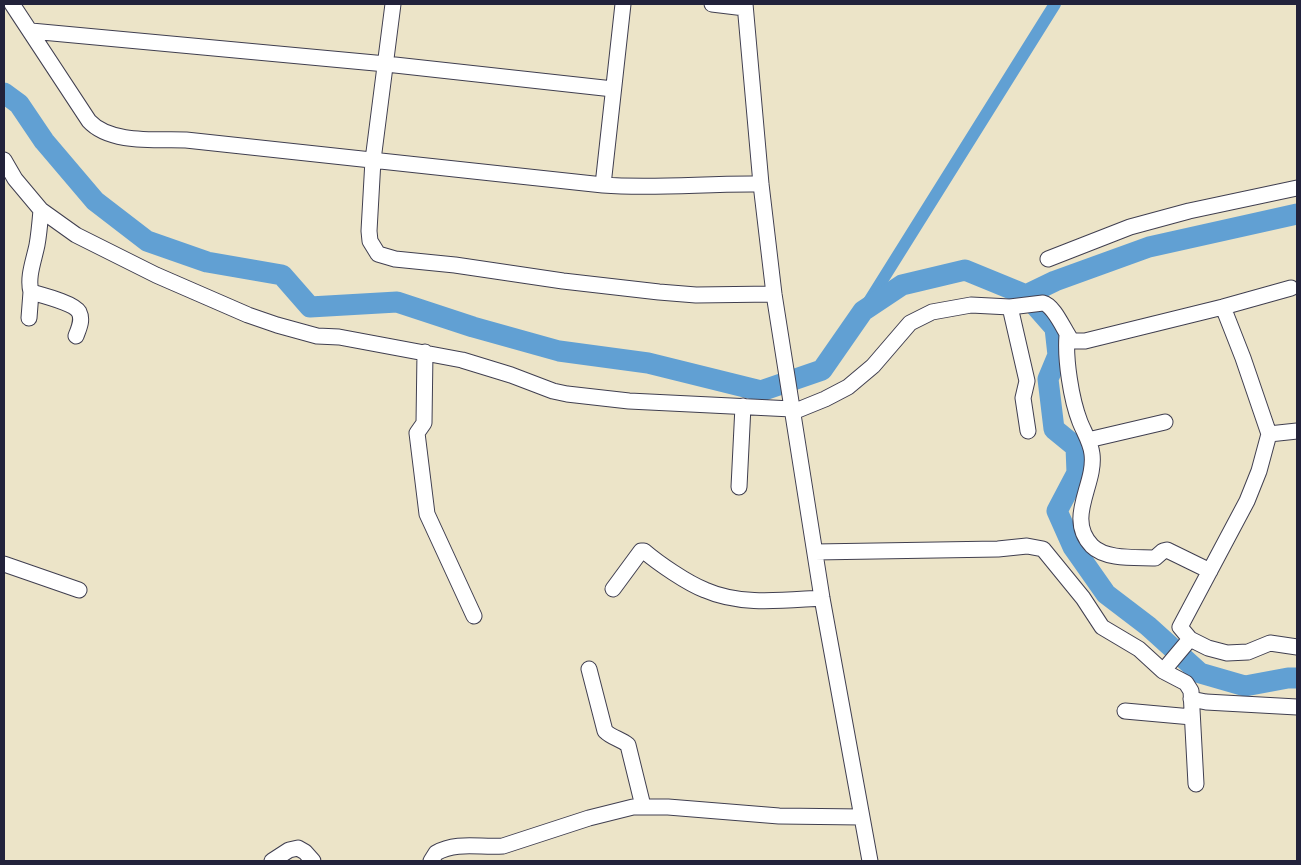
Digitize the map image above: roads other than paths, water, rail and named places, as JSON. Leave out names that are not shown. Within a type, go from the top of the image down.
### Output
[{"type":"street","points":[[12,4],[89,121],[101,131],[120,136],[186,140],[603,186],[657,188],[716,184],[760,184]]},
{"type":"street","points":[[393,4],[373,160],[370,241],[378,254],[386,257],[563,281],[659,292],[696,295],[774,294]]},
{"type":"street","points":[[603,186],[623,4]]},
{"type":"street","points":[[712,4],[745,6],[760,184],[774,294],[822,598],[870,861]]},
{"type":"street","points":[[31,31],[386,64],[613,89]]},
{"type":"street","points":[[4,160],[14,179],[41,210],[76,235],[156,275],[248,315],[317,336],[339,337],[425,352],[485,366],[553,391],[629,401],[792,408],[825,400],[848,387],[873,366],[910,323],[944,309],[971,305],[1018,306],[1037,303],[1048,304],[1067,335],[1072,340],[1085,342],[1290,288]]},
{"type":"street","points":[[1048,259],[1130,227],[1189,211],[1297,188]]},
{"type":"street","points":[[29,318],[31,292],[29,284],[38,243],[41,210]]},
{"type":"street","points":[[31,292],[70,305],[76,309],[81,320],[76,336]]},
{"type":"street","points":[[1018,306],[1027,381],[1023,398],[1028,432]]},
{"type":"street","points":[[1186,643],[1180,628],[1247,501],[1259,471],[1269,434],[1244,358],[1223,307]]},
{"type":"street","points":[[1067,335],[1067,357],[1075,408],[1092,453],[1092,465],[1081,514],[1084,532],[1093,546],[1100,551],[1114,555],[1155,558],[1167,550],[1210,571]]},
{"type":"street","points":[[425,352],[424,423],[416,433],[427,514],[474,616]]},
{"type":"street","points":[[739,487],[743,406]]},
{"type":"street","points":[[1088,440],[1165,422]]},
{"type":"street","points":[[1269,434],[1297,431]]},
{"type":"street","points":[[815,552],[998,550],[1027,546],[1039,547],[1049,554],[1102,626],[1129,642],[1186,683],[1191,691],[1196,784]]},
{"type":"street","points":[[613,589],[640,550],[704,590],[725,596],[738,599],[772,600],[822,598]]},
{"type":"street","points":[[4,564],[79,590]]},
{"type":"street","points":[[1165,669],[1186,643]]},
{"type":"street","points":[[1186,643],[1234,654],[1248,652],[1270,643],[1297,647]]},
{"type":"street","points":[[589,669],[606,731],[610,736],[621,739],[628,745],[643,806]]},
{"type":"street","points":[[1191,699],[1206,702],[1297,707]]},
{"type":"street","points":[[1125,711],[1192,717]]},
{"type":"street","points":[[431,861],[436,852],[446,849],[463,845],[503,846],[623,808],[643,806],[779,816],[862,817]]},
{"type":"street","points":[[272,861],[289,850],[298,848],[306,852],[313,861]]},
{"type":"waterway","points":[[863,311],[1055,4]]},
{"type":"waterway","points":[[4,93],[19,104],[44,141],[95,201],[147,241],[207,262],[282,275],[310,307],[397,302],[473,327],[559,351],[648,363],[761,391],[822,370],[863,311],[902,285],[965,270],[1026,295],[1055,328],[1058,355],[1048,379],[1054,429],[1076,447],[1077,473],[1057,511],[1073,547],[1106,594],[1148,626],[1200,673],[1245,686],[1297,678]]},
{"type":"waterway","points":[[1026,295],[1055,281],[1149,247],[1297,214]]}]
